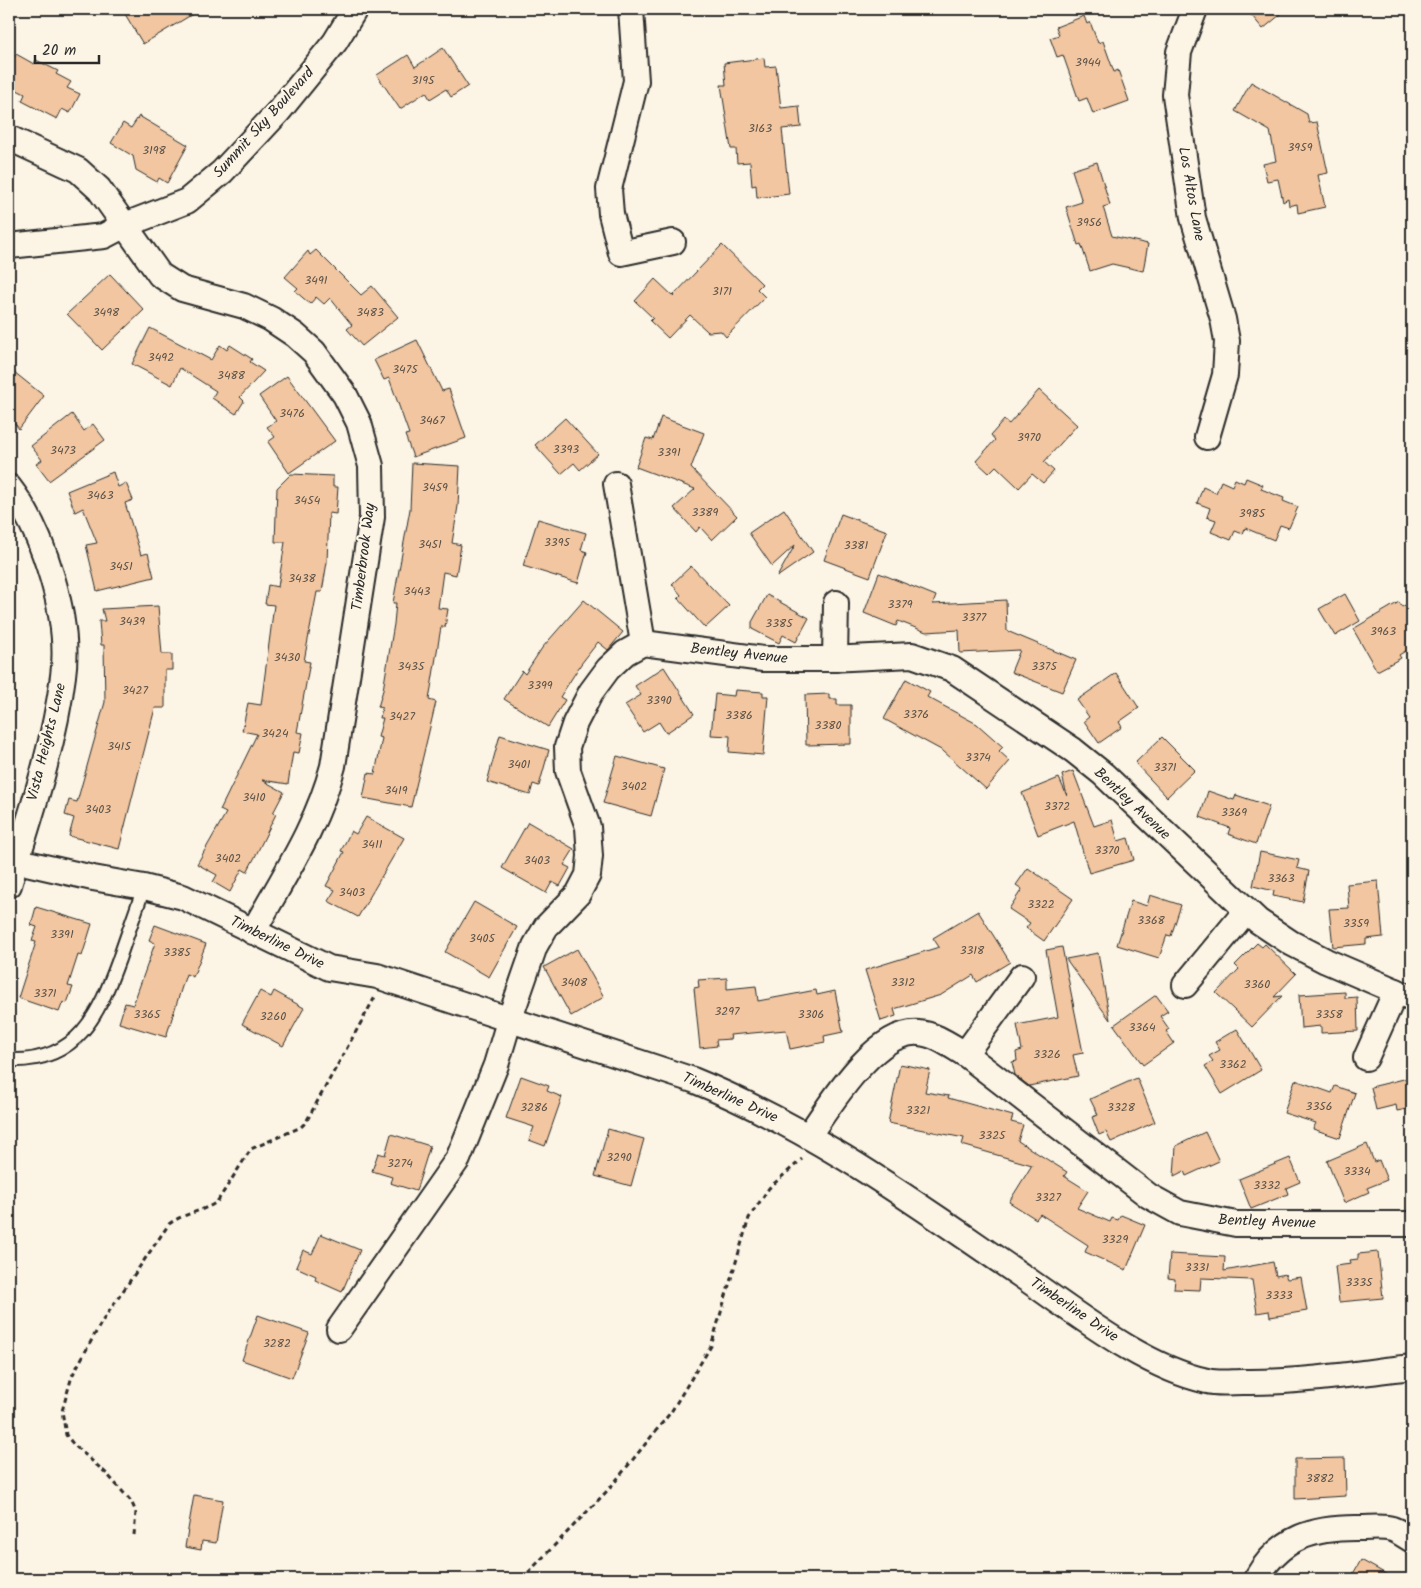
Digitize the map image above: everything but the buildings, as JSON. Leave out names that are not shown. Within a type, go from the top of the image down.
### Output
[{"type":"street","name":"Summit Sky Boulevard","points":[[9,246],[104,236],[125,225],[187,201],[222,172],[306,80],[335,42],[354,9]]},
{"type":"street","points":[[631,9],[636,81],[610,182],[609,200],[611,214],[621,253],[674,242]]},
{"type":"street","name":"Los Altos Lane","points":[[1195,9],[1179,52],[1175,95],[1193,218],[1221,312],[1227,342],[1225,375],[1207,437]]},
{"type":"street","points":[[9,138],[78,170],[99,189],[125,225]]},
{"type":"street","name":"Timberbrook Way","points":[[125,225],[160,275],[182,289],[244,306],[271,319],[314,352],[345,396],[359,424],[371,466],[372,517],[324,798],[312,827],[253,932]]},
{"type":"street","points":[[339,1329],[458,1158],[496,1065],[535,946],[546,927],[578,894],[588,875],[590,856],[588,827],[568,772],[567,747],[575,723],[591,692],[608,669],[643,643],[616,484]]},
{"type":"street","name":"Vista Heights Lane","points":[[9,488],[23,506],[46,556],[61,618],[64,674],[51,740],[12,860],[9,885]]},
{"type":"street","points":[[835,658],[836,602]]},
{"type":"street","name":"Bentley Avenue","points":[[643,643],[763,659],[912,655],[952,669],[1073,750],[1103,774],[1246,911],[1291,943],[1326,961],[1404,994]]},
{"type":"street","name":"Timberline Drive","points":[[12,860],[144,887],[182,897],[328,968],[385,979],[510,1018],[693,1080],[773,1115],[852,1160],[1080,1316],[1154,1363],[1208,1382],[1278,1383],[1412,1367]]},
{"type":"street","points":[[1185,985],[1246,911]]},
{"type":"street","points":[[965,1054],[1022,976]]},
{"type":"street","points":[[1366,1058],[1404,994]]},
{"type":"street","name":"Bentley Avenue","points":[[816,1139],[848,1079],[878,1050],[896,1038],[919,1033],[942,1040],[965,1054],[1148,1196],[1180,1213],[1236,1224],[1412,1224]]},
{"type":"street","points":[[1256,1579],[1264,1564],[1284,1545],[1311,1531],[1347,1527],[1391,1528],[1412,1540]]},
{"type":"lane","points":[[9,1060],[20,1061],[50,1053],[74,1040],[86,1028],[104,1001],[144,887]]},
{"type":"path","points":[[134,1535],[136,1512],[131,1501],[66,1435],[62,1411],[72,1376],[101,1323],[169,1224],[180,1216],[210,1207],[217,1202],[251,1149],[293,1131],[306,1122],[385,979]]},
{"type":"path","points":[[522,1579],[610,1488],[671,1412],[711,1346],[749,1218],[769,1188],[816,1139]]}]
